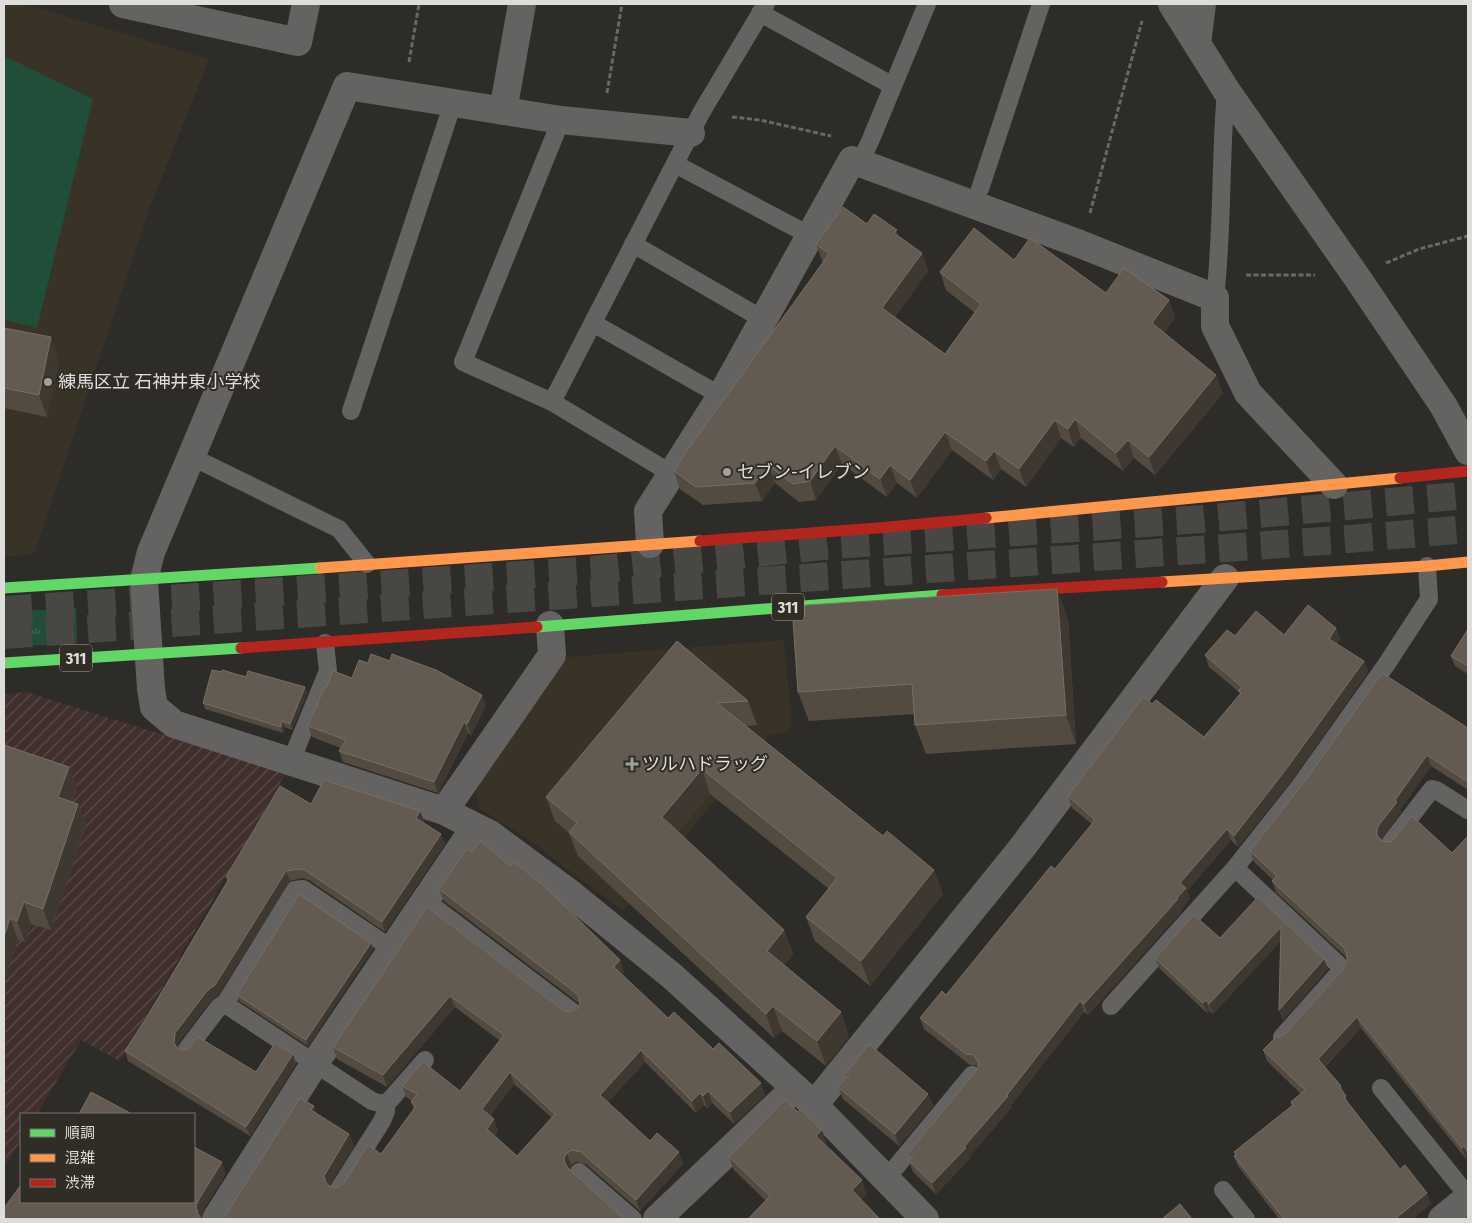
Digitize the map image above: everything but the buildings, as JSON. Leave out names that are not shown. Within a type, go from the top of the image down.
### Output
[{"type":"main road","points":[[4,588],[144,580],[878,528],[1468,471]]},
{"type":"main road","name":"311","points":[[4,663],[325,643],[948,595],[1468,562]]},
{"type":"street","points":[[122,4],[298,42],[306,4]]},
{"type":"street","points":[[503,111],[522,4]]},
{"type":"street","points":[[1172,4],[1226,90],[1367,292],[1443,406],[1468,451]]},
{"type":"street","points":[[1197,44],[1202,4]]},
{"type":"street","points":[[696,123],[561,120],[346,86],[151,552],[144,580],[150,689],[154,707],[174,724],[444,811],[490,834],[571,894],[672,976],[805,1097],[925,1219]]},
{"type":"street","points":[[650,544],[648,511],[721,396],[852,160],[864,155],[1216,298],[1215,326],[1248,393],[1334,485]]},
{"type":"street","points":[[657,1219],[805,1097],[1021,849],[1224,578]]},
{"type":"street","points":[[444,811],[552,655],[550,625]]},
{"type":"street","points":[[216,1219],[314,1063],[426,901],[475,826]]},
{"type":"street","points":[[1442,1219],[1468,1197]]},
{"type":"lane","points":[[864,155],[927,4]]},
{"type":"lane","points":[[980,189],[1041,4]]},
{"type":"lane","points":[[552,402],[674,164],[763,8],[893,86]]},
{"type":"lane","points":[[1216,298],[1222,135],[1226,90]]},
{"type":"lane","points":[[352,411],[453,102]]},
{"type":"lane","points":[[561,120],[463,362],[552,402],[672,474]]},
{"type":"lane","points":[[674,164],[810,235]]},
{"type":"lane","points":[[633,244],[764,320]]},
{"type":"lane","points":[[593,323],[721,396]]},
{"type":"lane","points":[[190,456],[339,529],[367,564]]},
{"type":"lane","points":[[1111,1006],[1235,868],[1300,786],[1386,666],[1429,599],[1427,566]]},
{"type":"lane","points":[[291,761],[328,671],[325,643]]},
{"type":"lane","points":[[1391,842],[1432,789],[1468,810]]},
{"type":"lane","points":[[1235,868],[1341,968],[1339,973],[1282,1037]]},
{"type":"lane","points":[[187,1049],[219,1006],[226,1002],[295,890],[303,889],[392,949]]},
{"type":"lane","points":[[426,901],[574,1013]]},
{"type":"lane","points":[[226,1002],[228,1006],[372,1101],[382,1104],[389,1101],[425,1060]]},
{"type":"lane","points":[[886,1179],[972,1075]]},
{"type":"lane","points":[[1381,1088],[1468,1197]]},
{"type":"lane","points":[[339,1189],[382,1121],[386,1111],[386,1102]]},
{"type":"lane","points":[[579,1172],[633,1219]]},
{"type":"lane","points":[[1223,1190],[1246,1219]]},
{"type":"path","points":[[403,95],[419,4]]},
{"type":"path","points":[[606,96],[622,4]]},
{"type":"path","points":[[1089,218],[1145,13]]},
{"type":"path","points":[[696,123],[760,120],[829,135],[864,155]]},
{"type":"shaded area","name":"練馬区立 石神井東小学校","points":[[4,4],[25,4],[209,59],[149,209],[34,554],[4,557]]},
{"type":"shaded area","points":[[784,640],[792,725],[784,733],[770,735],[623,911],[529,840],[479,808],[475,790],[567,657]]},
{"type":"shaded area","points":[[26,692],[286,773],[120,1061],[81,1040],[38,1113],[20,1113],[20,1142],[4,1169],[4,694]]},
{"type":"green space","points":[[4,56],[93,99],[37,328],[4,320]]},
{"type":"green space","points":[[76,608],[77,643],[4,647],[4,612]]},
{"type":"tunnel","points":[[4,610],[593,570],[833,545],[1202,519],[1468,495]]},
{"type":"tunnel","points":[[4,635],[1337,540],[1468,529]]},
{"type":"traffic: fast","points":[[4,588],[320,568]]},
{"type":"traffic: fast","points":[[537,627],[942,595]]},
{"type":"traffic: fast","points":[[4,663],[241,648]]},
{"type":"traffic: slow","points":[[986,518],[1400,478]]},
{"type":"traffic: slow","points":[[320,568],[700,541]]},
{"type":"traffic: slow","points":[[1162,582],[1468,562]]},
{"type":"traffic: jam","points":[[1400,478],[1468,471]]},
{"type":"traffic: jam","points":[[700,541],[986,518]]},
{"type":"traffic: jam","points":[[942,595],[1162,582]]},
{"type":"traffic: jam","points":[[241,648],[537,627]]},
{"type":"place","name":"練馬区立 石神井東小学校","points":[[48,382]]},
{"type":"place","name":"セブン-イレブン","points":[[727,472]]},
{"type":"place","name":"ツルハドラッグ","points":[[632,764]]}]
